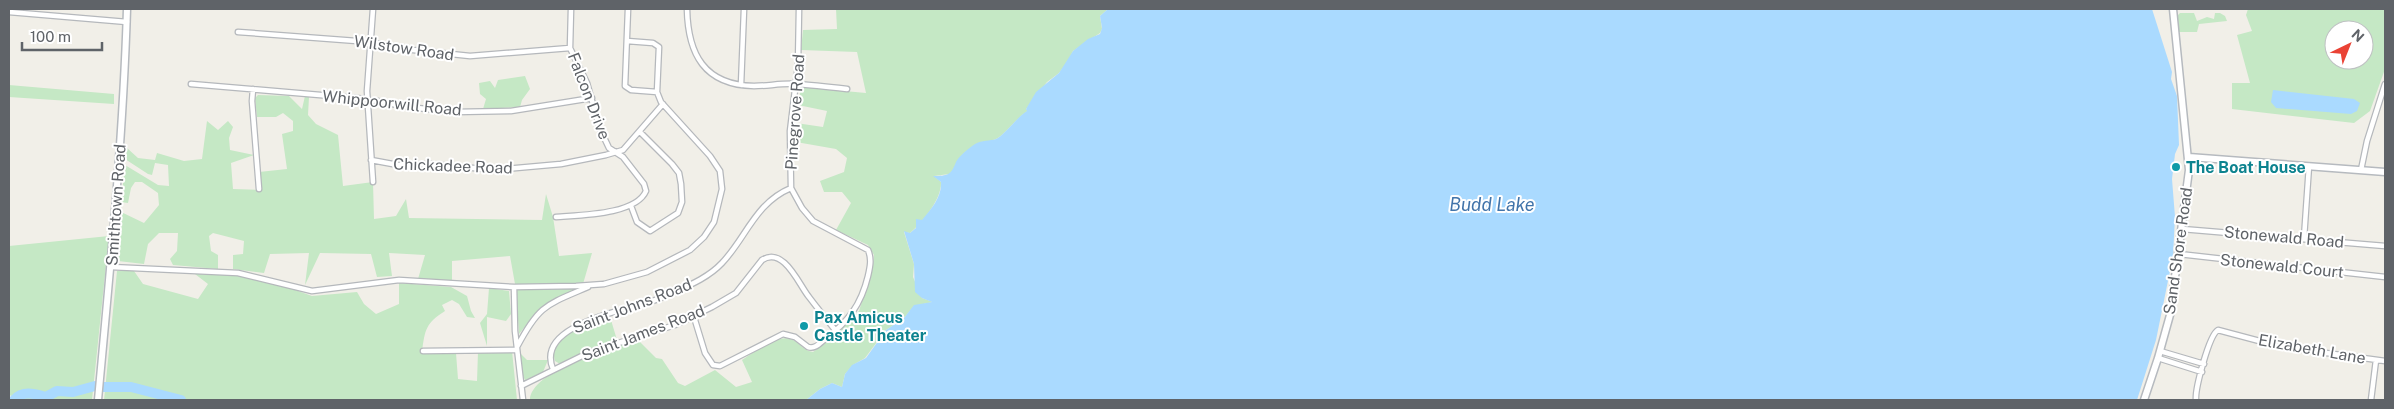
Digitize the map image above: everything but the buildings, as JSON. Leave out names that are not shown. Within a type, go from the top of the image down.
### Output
[{"type":"street","name":"Smithtown Road","points":[[98,400],[111,267],[128,9]]},
{"type":"street","points":[[372,182],[367,99],[373,9]]},
{"type":"street","name":"Falcon Drive","points":[[571,9],[570,48],[588,83],[607,145],[623,157],[645,187],[644,195],[632,206]]},
{"type":"street","points":[[628,9],[624,68],[626,88],[657,92]]},
{"type":"street","points":[[687,9],[689,40],[698,57],[718,78],[741,85],[795,84],[846,89]]},
{"type":"street","points":[[741,85],[744,9]]},
{"type":"street","name":"Pinegrove Road","points":[[799,9],[800,35],[790,131],[791,188],[802,208],[813,220],[864,246],[870,255],[871,264],[857,308],[836,331]]},
{"type":"street","name":"Sand Shore Road","points":[[2144,400],[2170,315],[2179,254],[2189,157],[2173,9]]},
{"type":"street","points":[[9,12],[127,22]]},
{"type":"street","name":"Wilstow Road","points":[[238,32],[370,42],[420,51],[470,56],[570,48]]},
{"type":"street","points":[[111,267],[238,273],[312,292],[399,280],[514,287],[592,285],[616,281],[663,265],[698,244],[714,222],[722,189],[720,171],[696,139],[663,104],[657,92],[659,47],[653,43],[627,41]]},
{"type":"street","name":"Whippoorwill Road","points":[[192,84],[367,99],[426,109],[489,112],[554,106],[592,98]]},
{"type":"street","points":[[2361,170],[2369,134],[2385,84]]},
{"type":"street","points":[[254,89],[252,101],[259,189]]},
{"type":"street","name":"Chickadee Road","points":[[371,160],[398,165],[429,164],[495,170],[561,164],[623,150],[663,104]]},
{"type":"street","points":[[556,217],[601,213],[632,206],[638,222],[650,231],[675,216],[682,202],[679,173],[664,153],[640,132]]},
{"type":"street","points":[[2189,157],[2385,172]]},
{"type":"street","points":[[2304,238],[2309,166]]},
{"type":"street","name":"Saint Johns Road","points":[[553,369],[551,360],[554,348],[565,332],[609,314],[664,297],[709,274],[728,256],[752,220],[779,194],[791,188]]},
{"type":"street","name":"Stonewald Road","points":[[2182,229],[2385,246]]},
{"type":"street","name":"Stonewald Court","points":[[2179,254],[2385,277]]},
{"type":"street","name":"Saint James Road","points":[[521,386],[600,348],[638,338],[694,317],[736,293],[762,260],[770,257],[779,260],[792,270],[807,296],[836,331]]},
{"type":"street","points":[[516,349],[528,326],[541,310],[592,285]]},
{"type":"street","points":[[514,287],[516,349],[523,400]]},
{"type":"street","points":[[694,317],[707,358],[714,366],[729,363],[784,334],[795,337],[808,348],[814,347],[836,331]]},
{"type":"street","name":"Elizabeth Lane","points":[[2196,400],[2213,335],[2220,330],[2282,347],[2385,361]]},
{"type":"street","points":[[423,351],[516,349]]},
{"type":"street","points":[[2160,351],[2204,364]]},
{"type":"street","points":[[2158,358],[2202,372]]},
{"type":"street","points":[[2371,400],[2376,360]]},
{"type":"green space","points":[[836,9],[1108,9],[1100,16],[1102,29],[1100,33],[1073,51],[1059,73],[1047,82],[1026,109],[1028,111],[996,139],[975,146],[966,152],[954,171],[949,174],[934,176],[941,182],[935,203],[915,229],[910,233],[904,232],[914,264],[913,277],[922,298],[933,302],[914,306],[904,318],[886,330],[865,358],[853,365],[845,374],[842,387],[832,383],[820,389],[806,400],[530,400],[534,389],[544,379],[558,370],[575,362],[638,340],[656,358],[662,359],[678,383],[685,386],[715,370],[736,387],[752,382],[742,360],[760,348],[774,341],[787,338],[813,352],[837,334],[859,311],[873,266],[874,255],[868,245],[836,230],[851,203],[842,192],[824,192],[820,181],[844,172],[847,158],[836,149],[796,142],[796,123],[823,127],[827,111],[798,105],[801,87],[866,93],[857,52],[801,50],[803,30],[837,29]]},
{"type":"green space","points":[[2248,9],[2385,9],[2385,69],[2370,111],[2354,123],[2232,109],[2232,83],[2250,83],[2237,35],[2252,31],[2246,15]]},
{"type":"green space","points":[[2180,13],[2194,13],[2197,21],[2207,17],[2214,19],[2215,13],[2220,13],[2225,16],[2227,21],[2199,24],[2197,32],[2179,32],[2177,16]]},
{"type":"green space","points":[[525,76],[530,89],[522,100],[520,107],[483,109],[486,99],[480,94],[479,83],[490,81],[495,88],[498,80]]},
{"type":"green space","points":[[9,85],[114,94],[114,104],[9,97]]},
{"type":"green space","points":[[258,95],[289,96],[302,109],[305,96],[309,97],[308,115],[316,124],[338,135],[343,186],[373,182],[374,219],[396,216],[406,199],[409,218],[542,220],[546,194],[553,217],[559,256],[592,253],[583,284],[515,284],[510,256],[452,261],[452,282],[418,279],[425,255],[389,253],[392,276],[377,277],[371,254],[320,253],[305,285],[309,253],[270,254],[264,273],[233,269],[233,255],[243,254],[244,241],[213,233],[209,236],[211,251],[218,255],[218,269],[173,265],[170,259],[177,251],[178,233],[159,233],[148,244],[144,264],[118,261],[119,211],[144,223],[159,205],[158,193],[142,182],[135,182],[131,188],[128,203],[121,202],[125,165],[158,185],[169,186],[168,165],[155,163],[152,175],[148,174],[125,159],[127,148],[138,158],[155,160],[157,153],[184,161],[202,159],[207,121],[218,130],[228,121],[233,127],[229,138],[230,150],[254,155],[231,163],[233,189],[261,190],[259,172],[287,169],[282,134],[293,131],[293,121],[283,113],[276,117],[257,117],[255,98]]},
{"type":"green space","points":[[109,236],[92,400],[23,400],[9,395],[9,246]]},
{"type":"green space","points":[[117,271],[134,271],[143,284],[198,299],[208,284],[195,274],[241,275],[273,282],[312,296],[357,292],[364,304],[376,314],[399,304],[399,283],[451,287],[467,296],[475,318],[467,317],[459,304],[452,300],[442,305],[445,311],[430,323],[424,338],[422,352],[456,353],[458,379],[477,381],[478,352],[512,351],[517,400],[104,400]]},
{"type":"green space","points":[[489,288],[509,291],[511,314],[506,321],[487,317],[487,346],[480,323],[487,314]]},
{"type":"green space","points":[[582,288],[540,308],[519,334],[516,289]]},
{"type":"green space","points":[[601,320],[605,322],[611,320],[617,340],[583,352],[560,364],[555,361],[556,345],[561,339],[576,328]]},
{"type":"green space","points":[[520,353],[527,360],[548,360],[543,372],[529,380],[525,380],[521,372]]},
{"type":"water","name":"Budd Lake","points":[[1108,9],[2152,9],[2172,72],[2171,79],[2177,96],[2179,145],[2175,154],[2172,179],[2175,217],[2173,256],[2156,340],[2137,400],[806,400],[820,389],[832,383],[842,387],[845,374],[852,365],[866,358],[886,330],[904,318],[914,305],[932,302],[922,298],[915,292],[914,264],[904,231],[910,233],[916,228],[916,219],[922,220],[938,198],[941,182],[933,176],[948,174],[959,157],[973,145],[996,139],[1003,134],[1027,111],[1026,109],[1036,92],[1059,73],[1073,51],[1088,39],[1100,34],[1102,28],[1100,16]]},
{"type":"water","points":[[2273,90],[2354,99],[2360,103],[2357,111],[2351,114],[2276,108],[2271,102]]},
{"type":"waterway","points":[[14,400],[25,394],[46,397],[57,391],[73,392],[95,386]]},
{"type":"waterway","points":[[103,387],[131,387],[181,400]]},
{"type":"place","name":"The Boat House","points":[[2176,167]]},
{"type":"place","name":"Pax Amicus Castle Theater","points":[[804,326]]}]
